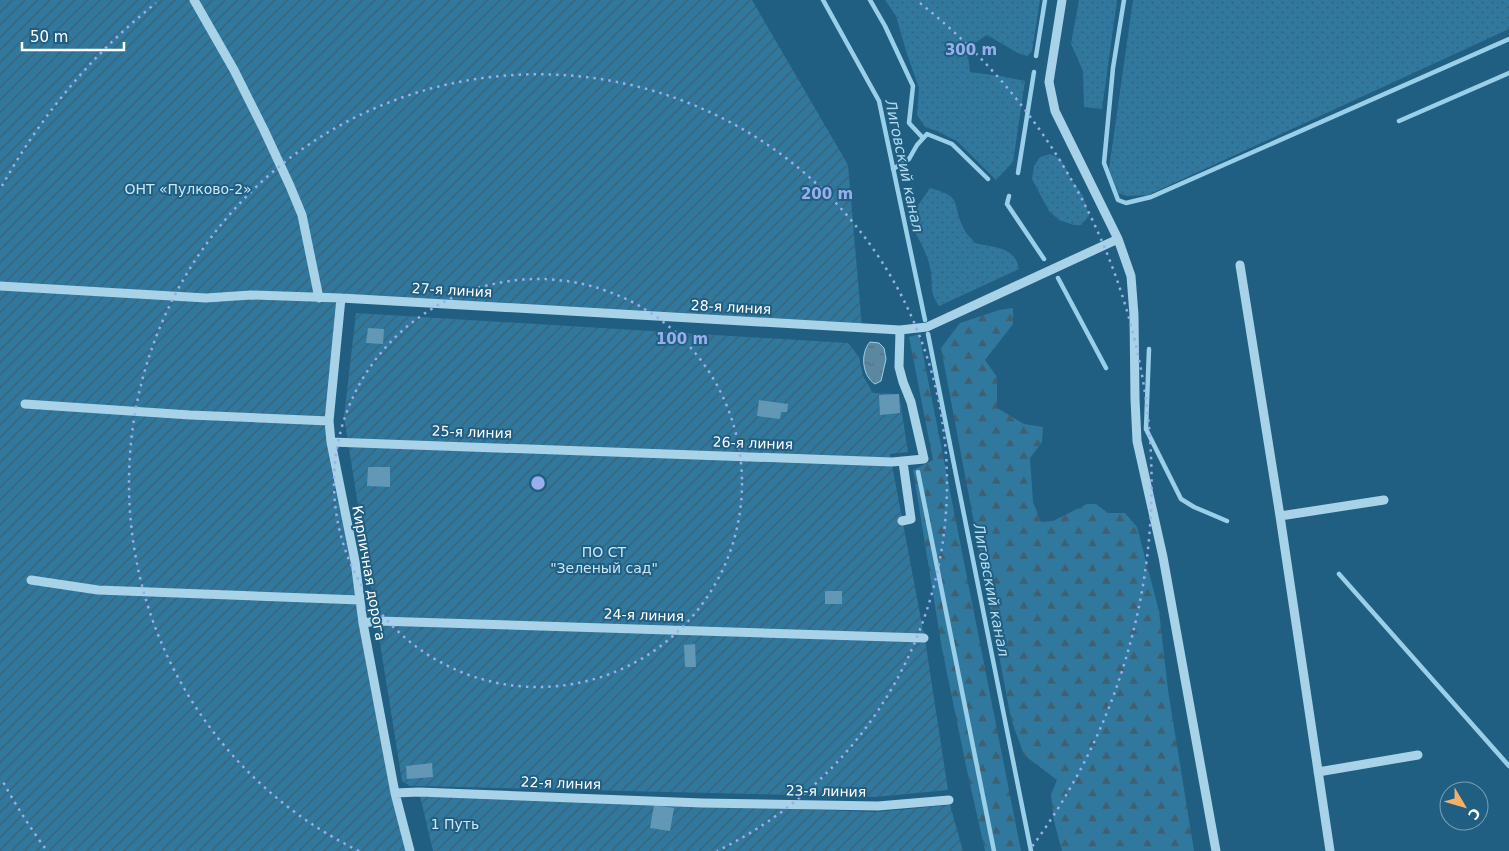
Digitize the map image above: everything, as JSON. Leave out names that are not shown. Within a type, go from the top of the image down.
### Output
[{"type":"street","points":[[194,0],[247,96],[293,193],[302,215],[320,298]]},
{"type":"street","points":[[1062,0],[1049,82],[1055,111],[1118,239],[1131,276],[1134,316],[1137,442],[1163,557],[1216,851]]},
{"type":"street","name":"28-я линия","points":[[561,310],[900,330],[927,327],[1118,239]]},
{"type":"street","points":[[1240,265],[1330,851]]},
{"type":"street","name":"27-я линия","points":[[0,286],[206,298],[251,295],[341,298],[561,310]]},
{"type":"street","name":"Кирпичная дорога","points":[[341,298],[329,421],[331,442],[355,562],[363,622],[395,794],[410,851]]},
{"type":"street","name":"26-я линия","points":[[613,451],[892,462],[924,459],[911,402],[899,367],[900,330]]},
{"type":"street","points":[[25,404],[190,415],[329,421]]},
{"type":"street","name":"25-я линия","points":[[331,442],[613,451]]},
{"type":"street","points":[[902,521],[912,520],[903,462]]},
{"type":"street","points":[[1280,516],[1384,500]]},
{"type":"street","points":[[31,580],[98,590],[360,600]]},
{"type":"street","name":"24-я линия","points":[[363,622],[398,621],[924,638]]},
{"type":"street","points":[[1318,772],[1418,755]]},
{"type":"street","name":"22-я линия","points":[[395,794],[419,792],[702,803]]},
{"type":"street","name":"23-я линия","points":[[702,803],[878,806],[949,800]]},
{"type":"green space","name":"ОНТ «Пулково-2»","points":[[0,0],[752,0],[848,165],[862,328],[342,298],[329,421],[410,851],[0,851]]},
{"type":"green space","points":[[885,0],[1040,0],[1032,51],[1027,56],[1018,53],[987,35],[967,48],[970,72],[1025,81],[1013,162],[996,180],[957,141],[925,127],[917,115],[919,88],[896,16]]},
{"type":"green space","points":[[1079,0],[1117,0],[1102,109],[1084,107],[1083,71],[1071,44]]},
{"type":"green space","points":[[1133,0],[1509,0],[1509,29],[1148,195],[1127,196],[1118,193],[1109,169]]},
{"type":"green space","points":[[1050,154],[1061,159],[1083,196],[1089,216],[1081,225],[1074,225],[1059,220],[1049,211],[1032,179],[1034,166],[1040,157]]},
{"type":"green space","points":[[930,188],[952,197],[964,229],[975,243],[1003,249],[1017,261],[1019,269],[939,306],[933,293],[931,272],[927,258],[908,220]]},
{"type":"green space","points":[[1013,308],[1013,324],[985,360],[997,377],[997,408],[1024,424],[1043,427],[1042,442],[1030,458],[1033,502],[1041,522],[1053,521],[1087,504],[1096,504],[1108,513],[1125,513],[1137,527],[1159,611],[1168,690],[1194,851],[1062,851],[1054,821],[1051,795],[1057,780],[1024,755],[1011,719],[941,348],[960,323],[999,310]]},
{"type":"green space","name":"ПО СТ \"Зеленый сад\"","points":[[356,313],[848,343],[859,357],[863,376],[873,393],[899,394],[908,452],[890,454],[926,646],[948,790],[875,797],[410,786],[402,781],[344,417]]},
{"type":"green space","points":[[919,334],[1021,851],[985,851],[942,649],[913,470],[933,460],[909,337]]},
{"type":"green space","name":"1 Путь","points":[[420,796],[876,812],[950,805],[963,851],[433,851]]},
{"type":"water","points":[[870,342],[879,343],[884,348],[886,359],[881,381],[875,384],[867,376],[864,364],[865,352]]},
{"type":"building","points":[[368,328],[384,329],[383,344],[366,343]]},
{"type":"building","points":[[899,394],[900,413],[880,415],[879,395]]},
{"type":"building","points":[[759,400],[788,404],[787,412],[781,412],[780,419],[757,416]]},
{"type":"building","points":[[368,467],[390,467],[390,487],[367,486]]},
{"type":"building","points":[[825,591],[842,591],[842,604],[825,604]]},
{"type":"building","points":[[695,644],[696,667],[685,667],[684,645]]},
{"type":"building","points":[[432,763],[433,777],[407,779],[406,766]]},
{"type":"building","points":[[654,805],[674,808],[670,831],[650,828]]},
{"type":"waterway","name":"Лиговский канал","points":[[823,0],[879,101],[925,320]]},
{"type":"waterway","points":[[870,0],[885,26],[913,86],[909,123],[923,138]]},
{"type":"waterway","points":[[1036,56],[1045,0]]},
{"type":"waterway","points":[[1124,0],[1113,68],[1104,163],[1118,200],[1126,203],[1151,197],[1509,39]]},
{"type":"waterway","points":[[1018,173],[1034,72]]},
{"type":"waterway","points":[[1399,121],[1509,73]]},
{"type":"waterway","points":[[893,169],[909,159],[917,145],[927,134],[952,144],[988,179]]},
{"type":"waterway","points":[[1009,196],[1007,204],[1044,259]]},
{"type":"waterway","points":[[1058,278],[1106,368]]},
{"type":"waterway","name":"Лиговский канал","points":[[928,334],[1031,851]]},
{"type":"waterway","points":[[1149,349],[1146,429],[1181,499],[1194,507],[1227,521]]},
{"type":"waterway","points":[[918,472],[994,851]]},
{"type":"waterway","points":[[1339,574],[1509,766]]}]
